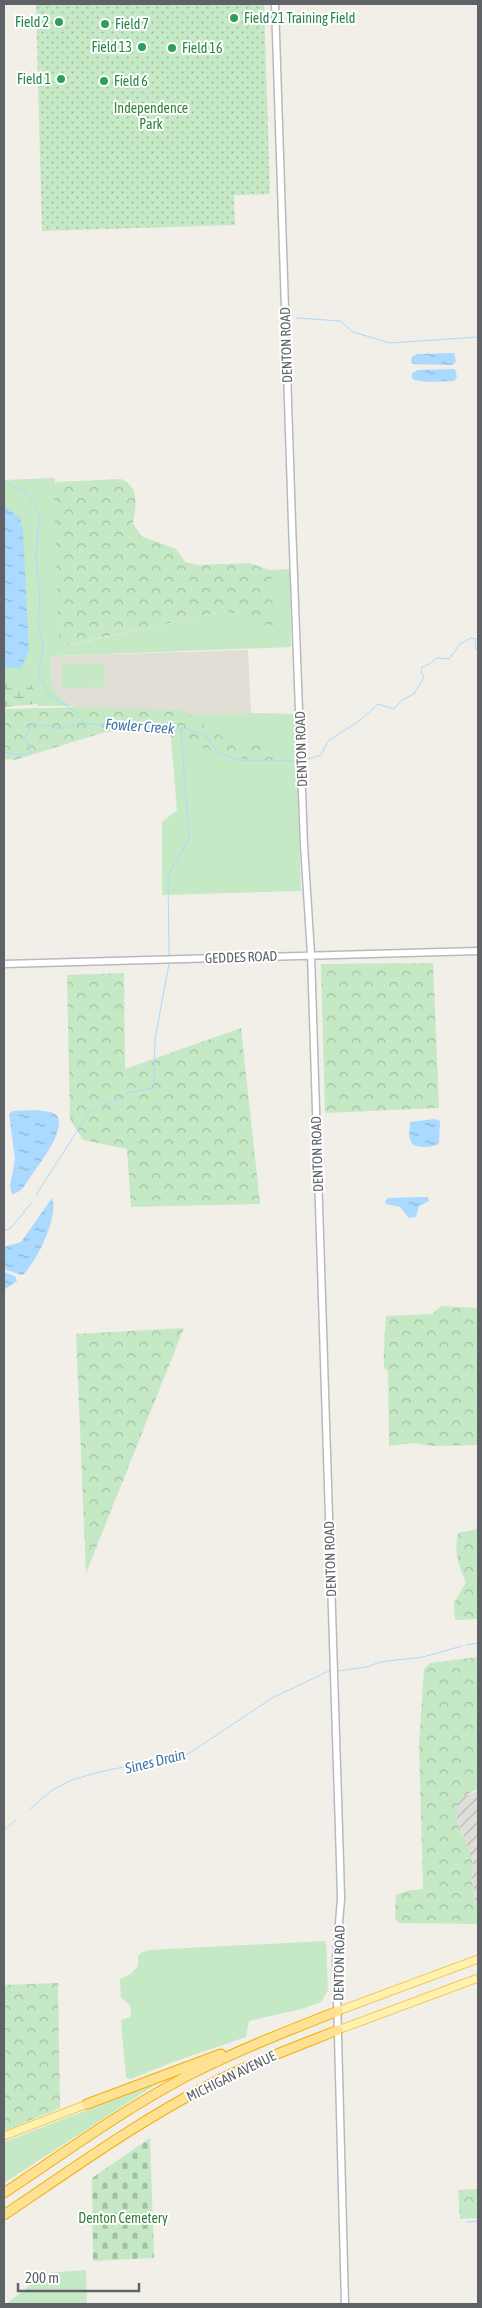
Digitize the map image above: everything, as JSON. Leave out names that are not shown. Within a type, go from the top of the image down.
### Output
[{"type":"highway","name":"MICHIGAN AVENUE","points":[[4,2193],[154,2095],[188,2076],[248,2047],[338,2011]]},
{"type":"highway","name":"MICHIGAN AVENUE","points":[[4,2215],[139,2124],[184,2099],[260,2060],[338,2030]]},
{"type":"highway","points":[[87,2104],[234,2050],[248,2047]]},
{"type":"highway","points":[[184,2099],[179,2097],[176,2090],[188,2076]]},
{"type":"highway","points":[[62,2154],[70,2161],[66,2173]]},
{"type":"main road","name":"MICHIGAN AVENUE","points":[[338,2011],[478,1959]]},
{"type":"main road","name":"MICHIGAN AVENUE","points":[[338,2030],[478,1978]]},
{"type":"main road","points":[[4,2136],[87,2104]]},
{"type":"street","name":"DENTON ROAD","points":[[275,4],[292,523],[304,838],[311,954],[341,1899],[336,1952],[345,2304]]},
{"type":"street","name":"GEDDES ROAD","points":[[4,964],[311,954],[478,951]]},
{"type":"shaded area","points":[[248,650],[251,713],[85,716],[52,690],[51,656]]},
{"type":"shaded area","points":[[478,1791],[478,1906],[476,1904],[472,1878],[474,1866],[456,1816],[456,1807],[462,1797]]},
{"type":"green space","name":"Independence Park","points":[[36,4],[264,4],[270,194],[234,195],[235,225],[42,231]]},
{"type":"green space","points":[[55,478],[59,642],[70,645],[221,612],[245,614],[273,624],[269,570],[290,569],[291,647],[51,656],[52,690],[72,706],[38,706],[32,690],[4,678],[4,480]]},
{"type":"green space","points":[[121,479],[127,482],[134,492],[136,503],[133,523],[141,536],[176,549],[185,562],[199,565],[249,563],[269,570],[272,582],[273,625],[267,626],[245,614],[221,612],[63,646],[59,642],[54,487],[57,482]]},
{"type":"green space","points":[[104,663],[104,687],[62,688],[62,664]]},
{"type":"green space","points":[[4,677],[14,682],[31,685],[38,704],[4,707]]},
{"type":"green space","points":[[82,707],[182,710],[225,739],[290,752],[282,768],[195,746],[154,730],[105,732],[15,760],[4,759],[4,709]]},
{"type":"green space","points":[[169,714],[295,714],[301,891],[162,895],[162,822],[177,810]]},
{"type":"green space","points":[[433,963],[439,1108],[325,1113],[321,964]]},
{"type":"green space","points":[[124,973],[125,1069],[241,1028],[260,1204],[131,1207],[127,1149],[83,1140],[70,1119],[67,975]]},
{"type":"green space","points":[[441,1306],[478,1308],[478,1445],[434,1446],[411,1443],[389,1446],[388,1371],[384,1368],[386,1316],[432,1314]]},
{"type":"green space","points":[[184,1328],[86,1573],[76,1334]]},
{"type":"green space","points":[[478,1529],[478,1619],[455,1620],[454,1603],[466,1582],[457,1558],[458,1533]]},
{"type":"green space","points":[[478,1657],[478,1789],[466,1795],[459,1803],[457,1812],[458,1822],[473,1866],[472,1883],[478,1906],[478,1924],[398,1923],[395,1918],[396,1895],[407,1891],[423,1889],[419,1744],[424,1669],[430,1663]]},
{"type":"green space","points":[[326,1941],[328,1990],[321,2002],[301,2009],[249,2021],[246,2037],[170,2063],[131,2079],[126,2078],[121,2020],[130,2017],[131,2008],[121,1998],[120,1979],[131,1974],[138,1966],[138,1957],[141,1953],[149,1950]]},
{"type":"green space","points":[[58,1983],[60,2108],[4,2131],[4,1985]]},
{"type":"green space","points":[[158,2083],[4,2183],[4,2142]]},
{"type":"green space","name":"Denton Cemetery","points":[[150,2138],[154,2258],[93,2261],[92,2178]]},
{"type":"green space","points":[[478,2189],[478,2218],[460,2219],[458,2190]]},
{"type":"green space","points":[[86,2270],[87,2304],[6,2304],[46,2273]]},
{"type":"water","points":[[454,353],[456,361],[453,365],[413,364],[411,361],[412,357],[417,354]]},
{"type":"water","points":[[455,369],[457,377],[454,381],[428,382],[414,380],[412,377],[412,373],[418,370]]},
{"type":"water","points":[[4,505],[20,518],[23,532],[29,651],[21,669],[4,667]]},
{"type":"water","points":[[36,1110],[55,1114],[59,1120],[59,1127],[46,1155],[25,1185],[21,1190],[12,1194],[10,1187],[15,1159],[9,1114],[13,1111]]},
{"type":"water","points":[[435,1119],[440,1121],[439,1144],[425,1147],[412,1144],[409,1136],[410,1122]]},
{"type":"water","points":[[428,1197],[429,1201],[419,1206],[416,1217],[409,1218],[400,1207],[386,1204],[385,1201],[388,1198]]},
{"type":"water","points":[[52,1198],[53,1206],[50,1227],[35,1259],[24,1274],[21,1275],[4,1269],[4,1247],[21,1242]]},
{"type":"water","points":[[4,1272],[15,1276],[17,1281],[4,1290]]},
{"type":"waterway","points":[[297,318],[340,321],[353,332],[390,343],[478,337]]},
{"type":"waterway","points":[[4,482],[24,491],[36,506],[39,516],[36,557],[40,600],[38,622],[43,642],[42,656],[38,667],[40,678],[50,695],[75,711],[84,723]]},
{"type":"waterway","name":"Fowler Creek","points":[[305,760],[321,755],[328,741],[359,721],[378,704],[394,709],[402,700],[414,694],[424,677],[421,672],[422,667],[437,658],[449,659],[460,644],[471,638],[476,639],[475,648],[478,650]]},
{"type":"waterway","name":"Fowler Creek","points":[[4,752],[19,755],[31,753],[29,745],[24,739],[32,724],[37,724],[40,727],[48,725],[61,729],[80,723],[107,725],[124,722],[151,724],[165,728],[186,728],[207,737],[217,752],[237,760],[297,761]]},
{"type":"waterway","points":[[169,955],[168,875],[189,839],[181,728]]},
{"type":"waterway","points":[[36,1195],[88,1114],[96,1108],[124,1097],[127,1093],[154,1088],[155,1039],[169,964]]},
{"type":"waterway","points":[[4,1231],[11,1228],[32,1202]]},
{"type":"waterway","name":"Sines Drain","points":[[467,1645],[478,1643]]},
{"type":"waterway","name":"Sines Drain","points":[[338,1671],[367,1667],[380,1662],[423,1657],[462,1646]]},
{"type":"waterway","name":"Sines Drain","points":[[30,1809],[52,1790],[72,1780],[99,1772],[188,1754],[272,1698],[329,1671]]},
{"type":"waterway","name":"Sines Drain","points":[[4,1830],[16,1820]]},
{"type":"waterway","points":[[466,2222],[478,2221]]},
{"type":"place","name":"Field 21 Training Field","points":[[234,18]]},
{"type":"place","name":"Field 2","points":[[59,22]]},
{"type":"place","name":"Field 7","points":[[105,24]]},
{"type":"place","name":"Field 13","points":[[142,47]]},
{"type":"place","name":"Field 16","points":[[172,48]]},
{"type":"place","name":"Field 1","points":[[61,79]]},
{"type":"place","name":"Field 6","points":[[104,81]]}]
